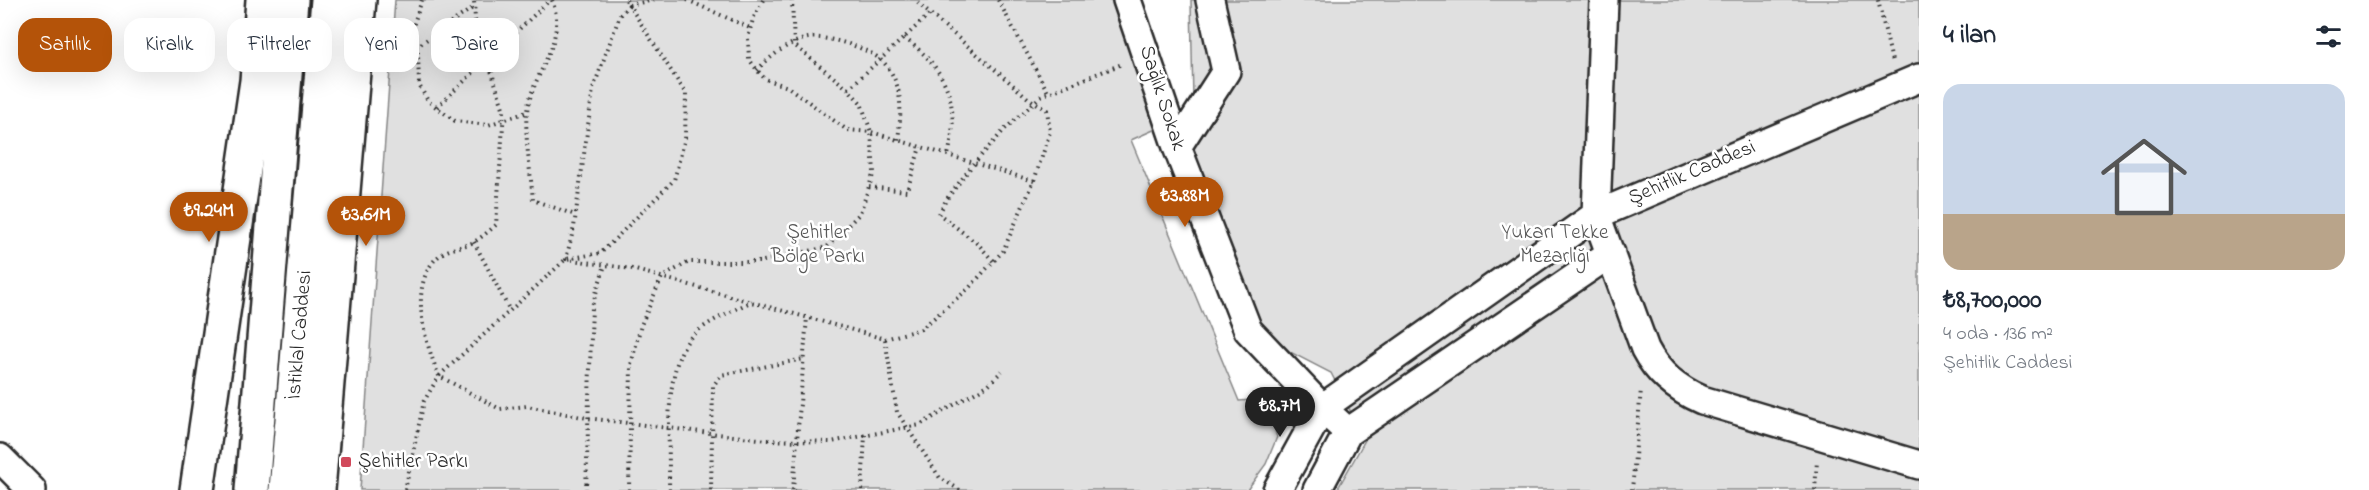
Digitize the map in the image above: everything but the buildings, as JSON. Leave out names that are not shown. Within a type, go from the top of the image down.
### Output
[{"type":"main road","points":[[194,487],[257,81],[263,0]]},
{"type":"main road","name":"İstiklal Caddesi","points":[[252,490],[291,0]]},
{"type":"main road","name":"İstiklal Caddesi","points":[[286,490],[328,0]]},
{"type":"main road","points":[[318,490],[359,0]]},
{"type":"street","name":"Sağlık Sokak","points":[[1127,0],[1147,52],[1178,147],[1248,330],[1348,432]]},
{"type":"street","points":[[1178,147],[1226,71],[1210,0]]},
{"type":"street","points":[[1604,0],[1596,215],[1645,349],[1654,365],[1683,392],[1702,400],[1919,465]]},
{"type":"street","name":"Şehitlik Caddesi","points":[[1277,490],[1322,408],[1596,215],[1909,82]]},
{"type":"street","points":[[1317,490],[1348,432],[1611,253]]},
{"type":"street","points":[[0,458],[32,490]]},
{"type":"path","points":[[416,18],[422,0]]},
{"type":"path","points":[[474,0],[475,18]]},
{"type":"path","points":[[519,30],[551,0],[556,22],[554,45],[535,86],[527,112],[533,200],[575,215]]},
{"type":"path","points":[[405,490],[424,401],[439,376],[566,259],[601,253],[674,180],[685,138],[687,94],[626,0]]},
{"type":"path","points":[[566,259],[575,215],[593,89],[620,15],[629,5],[654,0]]},
{"type":"path","points":[[687,0],[750,28]]},
{"type":"path","points":[[764,0],[750,28],[749,59],[765,78],[788,87],[847,130],[871,132],[1034,181]]},
{"type":"path","points":[[629,490],[631,365],[641,325],[662,277],[689,262],[759,262],[827,247],[860,213],[874,172],[871,132],[861,103],[848,89],[794,45],[792,0]]},
{"type":"path","points":[[566,259],[662,277],[753,300],[885,339],[921,329],[968,289],[1003,251],[1034,181],[1050,132],[1047,110],[914,0]]},
{"type":"path","points":[[998,0],[1049,94]]},
{"type":"path","points":[[1878,0],[1909,82]]},
{"type":"path","points":[[419,45],[474,7]]},
{"type":"path","points":[[848,89],[930,14]]},
{"type":"path","points":[[757,70],[775,53],[808,38],[841,41],[881,59],[889,69],[898,88],[901,113],[898,140]]},
{"type":"path","points":[[904,38],[923,51],[941,75],[952,101],[954,130],[948,155]]},
{"type":"path","points":[[994,261],[939,214],[946,200],[1005,129],[1035,102],[1147,52]]},
{"type":"path","points":[[417,72],[418,85],[428,101],[455,121],[488,125],[527,112]]},
{"type":"path","points":[[437,107],[473,72]]},
{"type":"path","points":[[490,72],[504,111],[496,225],[474,242],[441,254],[425,271],[421,290],[429,353],[439,376],[501,409],[527,406],[587,418],[712,433],[831,442],[920,425],[988,385],[1002,371]]},
{"type":"path","points":[[869,187],[907,191],[920,147]]},
{"type":"path","points":[[474,242],[510,311]]},
{"type":"path","points":[[586,490],[592,306],[605,265]]},
{"type":"path","points":[[669,490],[672,380],[680,356],[692,336],[753,300]]},
{"type":"path","points":[[793,490],[807,317]]},
{"type":"path","points":[[885,339],[897,412],[940,478],[960,490]]},
{"type":"path","points":[[1632,490],[1645,349]]},
{"type":"path","points":[[711,490],[713,386],[721,375],[804,358]]},
{"type":"path","points":[[862,490],[866,435]]},
{"type":"green space","name":"Şehitler Bölge Parkı","points":[[395,0],[1116,0],[1158,128],[1131,140],[1239,401],[1265,399],[1277,437],[1266,464],[1247,490],[360,490],[390,72],[419,72],[419,18],[394,18]]},
{"type":"green space","name":"Yukarı Tekke Mezarlığı","points":[[1191,0],[1919,0],[1919,490],[1337,490],[1365,440],[1331,373],[1290,352],[1261,324],[1194,151]]},
{"type":"place","name":"Şehitler Parkı","points":[[346,462]]}]
